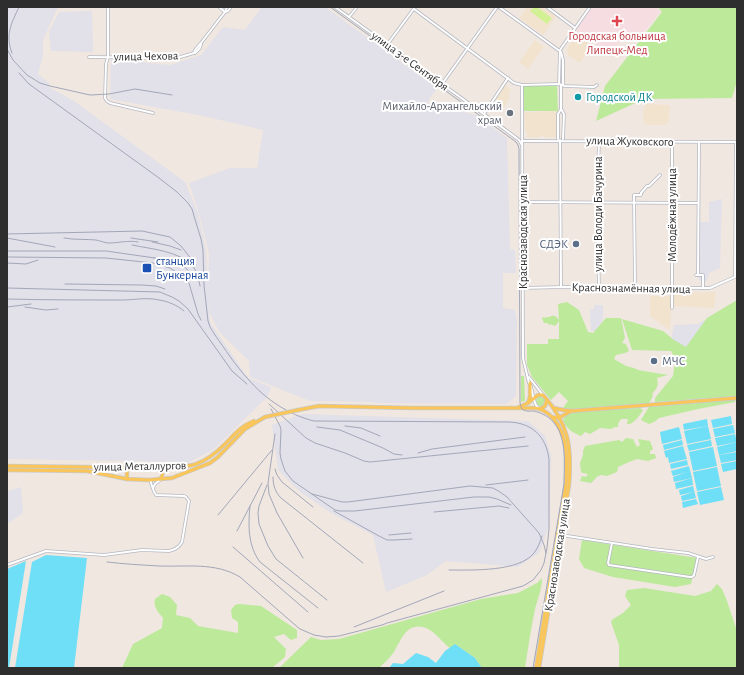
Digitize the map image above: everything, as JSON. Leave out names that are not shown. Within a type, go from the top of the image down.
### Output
[{"type":"main road","points":[[526,404],[530,397],[530,383]]},
{"type":"main road","points":[[265,417],[319,406],[409,408],[510,408],[539,408],[545,406],[547,400],[543,395],[538,395],[526,404],[510,408]]},
{"type":"main road","points":[[554,408],[572,410],[737,398]]},
{"type":"main road","name":"Краснозаводская улица","points":[[547,400],[554,408],[568,440],[570,464],[569,485],[559,535]]},
{"type":"main road","name":"Краснозаводская улица","points":[[538,668],[559,535],[566,484],[567,457],[564,438],[557,423],[551,416],[539,408]]},
{"type":"main road","points":[[551,416],[559,418],[572,410]]},
{"type":"main road","name":"улица Металлургов","points":[[7,466],[160,468],[196,465],[212,456],[242,427],[265,417]]},
{"type":"main road","name":"улица Металлургов","points":[[7,470],[87,471],[127,479],[149,480],[172,478],[210,463],[218,457],[245,429],[265,417]]},
{"type":"main road","points":[[127,479],[127,471],[130,467]]},
{"type":"main road","points":[[160,468],[163,476],[160,479]]},
{"type":"street","points":[[108,7],[108,57],[106,64],[105,94],[107,101],[153,113]]},
{"type":"street","points":[[219,7],[225,12],[231,7]]},
{"type":"street","name":"улица Чехова","points":[[89,57],[177,58],[194,53],[225,12],[227,7]]},
{"type":"street","name":"улица 3-е Сентября","points":[[334,7],[484,114],[519,140],[522,146]]},
{"type":"street","points":[[349,18],[357,7]]},
{"type":"street","points":[[442,84],[498,7],[560,50],[562,54],[560,75],[561,109],[564,114],[563,139]]},
{"type":"street","points":[[547,7],[575,28]]},
{"type":"street","points":[[560,50],[590,7]]},
{"type":"street","points":[[387,45],[414,8],[522,90]]},
{"type":"street","points":[[561,60],[563,75],[561,85]]},
{"type":"street","points":[[484,114],[508,78]]},
{"type":"street","points":[[514,83],[522,85],[594,87],[597,85]]},
{"type":"street","name":"Краснозаводская улица","points":[[522,85],[523,358],[533,399]]},
{"type":"street","points":[[558,139],[558,114],[561,109]]},
{"type":"street","points":[[519,140],[523,137]]},
{"type":"street","points":[[560,140],[561,287]]},
{"type":"street","name":"улица Жуковского","points":[[522,141],[736,142]]},
{"type":"street","name":"улица Володи Бачурина","points":[[598,288],[599,141]]},
{"type":"street","name":"Молодёжная улица","points":[[672,141],[672,308]]},
{"type":"street","points":[[699,142],[697,275],[703,275],[703,288]]},
{"type":"street","points":[[736,142],[736,276]]},
{"type":"street","points":[[635,288],[634,196],[641,195],[641,192],[660,175]]},
{"type":"street","points":[[522,202],[698,203]]},
{"type":"street","name":"Краснознамённая улица","points":[[523,288],[712,288],[736,276]]},
{"type":"street","points":[[527,374],[543,395]]},
{"type":"street","points":[[533,399],[539,408]]},
{"type":"street","points":[[153,488],[160,479]]},
{"type":"street","points":[[7,565],[46,551],[104,555],[142,550],[169,551],[175,549],[180,546],[182,542],[189,501],[184,496],[156,495],[149,480]]},
{"type":"street","points":[[559,535],[688,553],[706,560],[713,557]]},
{"type":"street","points":[[612,543],[608,564],[692,577],[694,575],[698,557]]},
{"type":"shaded area","points":[[7,7],[58,7],[43,40],[43,56],[38,74],[49,83],[49,87],[74,101],[185,182],[198,213],[206,250],[208,284],[209,253],[198,210],[189,183],[230,168],[257,168],[263,130],[203,116],[110,99],[111,59],[170,65],[201,55],[223,27],[245,30],[262,7],[325,7],[437,88],[427,103],[476,115],[507,138],[510,249],[515,250],[516,273],[503,273],[503,308],[515,310],[517,321],[516,396],[505,404],[310,401],[250,377],[249,361],[220,333],[210,314],[208,288],[210,322],[248,378],[271,387],[268,396],[213,450],[189,462],[7,459]]},
{"type":"shaded area","points":[[527,7],[542,7],[556,16],[543,35],[519,18]]},
{"type":"shaded area","name":"Городская больница Липецк-Мед","points":[[591,7],[655,7],[660,12],[640,37],[634,38],[626,33],[615,48],[604,50],[575,30]]},
{"type":"shaded area","points":[[92,11],[93,52],[51,51],[49,32],[59,12]]},
{"type":"shaded area","points":[[578,33],[594,44],[580,63],[568,55],[567,48]]},
{"type":"shaded area","points":[[535,40],[544,47],[528,69],[519,62]]},
{"type":"shaded area","points":[[505,85],[511,89],[509,92],[509,99],[501,112],[492,105]]},
{"type":"shaded area","points":[[645,104],[670,105],[669,121],[665,125],[645,125],[643,114]]},
{"type":"shaded area","points":[[557,111],[556,137],[527,137],[527,132],[525,132],[524,112]]},
{"type":"shaded area","points":[[722,199],[720,268],[709,273],[707,281],[699,280],[699,222],[709,222],[709,202]]},
{"type":"shaded area","points":[[716,292],[714,308],[674,306],[674,293]]},
{"type":"shaded area","points":[[650,296],[672,296],[670,330],[650,316]]},
{"type":"shaded area","points":[[737,302],[708,366],[671,341],[674,325],[698,324]]},
{"type":"shaded area","points":[[594,305],[603,305],[603,320],[596,331],[591,331],[590,309],[594,309]]},
{"type":"shaded area","points":[[302,414],[528,421],[545,436],[551,456],[549,526],[539,553],[518,567],[446,561],[427,575],[386,592],[373,535],[331,513],[300,492],[278,470],[272,425]]},
{"type":"shaded area","points":[[21,487],[23,513],[7,524],[7,491]]},
{"type":"green space","points":[[534,7],[537,7],[552,18],[547,24],[530,11]]},
{"type":"green space","points":[[658,7],[737,7],[737,81],[732,98],[644,99],[596,121],[605,86],[662,12]]},
{"type":"green space","points":[[557,84],[558,111],[524,111],[523,85]]},
{"type":"green space","points":[[737,300],[737,396],[655,402],[655,398],[673,376],[675,362],[674,357],[671,351],[632,350],[622,319],[663,331],[686,347],[707,318]]},
{"type":"green space","points":[[567,302],[579,310],[588,332],[593,333],[606,318],[621,318],[625,338],[622,343],[626,344],[629,351],[616,355],[614,359],[626,366],[638,370],[668,375],[657,378],[657,387],[652,394],[653,396],[649,403],[573,409],[563,408],[568,401],[559,392],[551,400],[532,377],[527,365],[527,344],[548,344],[548,339],[559,339],[559,321],[555,326],[549,325],[544,323],[542,318],[554,316],[559,320],[558,304]]},
{"type":"green space","points":[[521,376],[524,376],[525,401],[521,402]]},
{"type":"green space","points":[[541,396],[544,398],[546,403],[542,407],[538,405],[536,401],[537,397]]},
{"type":"green space","points":[[735,400],[735,402],[659,418],[649,424],[641,420],[649,407]]},
{"type":"green space","points":[[640,408],[643,410],[642,412],[636,420],[630,424],[627,424],[628,419],[621,419],[618,427],[611,429],[600,428],[590,434],[585,432],[581,436],[570,430],[563,419],[568,414],[574,412]]},
{"type":"green space","points":[[626,438],[633,439],[637,447],[640,445],[638,439],[650,441],[653,449],[650,451],[650,454],[655,454],[656,458],[648,461],[637,459],[629,462],[618,467],[617,472],[607,476],[598,476],[591,483],[580,481],[582,476],[586,477],[588,474],[581,472],[580,463],[585,446],[619,440],[622,442]]},
{"type":"green space","points":[[582,540],[697,558],[691,584],[675,587],[613,577],[584,568],[579,559]]},
{"type":"green space","points":[[542,578],[541,590],[532,623],[525,668],[482,668],[475,658],[455,644],[450,648],[428,629],[415,627],[406,632],[389,658],[379,668],[279,668],[311,637],[321,640],[339,639],[481,599],[518,593],[537,583]]},
{"type":"green space","points":[[717,584],[722,589],[737,631],[737,668],[619,668],[619,645],[611,622],[631,605],[625,596],[627,590],[644,588],[695,596],[711,591]]},
{"type":"green space","points":[[162,594],[170,597],[177,605],[176,615],[190,618],[198,626],[238,633],[238,622],[232,618],[231,610],[235,605],[261,606],[297,630],[297,638],[291,640],[284,634],[274,637],[286,649],[285,657],[272,668],[122,668],[133,644],[162,628],[163,618],[156,609],[155,599]]},
{"type":"water","points":[[731,416],[732,424],[713,428],[711,420]]},
{"type":"water","points":[[707,419],[708,426],[684,430],[683,424]]},
{"type":"water","points":[[733,425],[735,433],[715,437],[713,429]]},
{"type":"water","points":[[708,426],[711,439],[687,444],[684,431]]},
{"type":"water","points":[[679,427],[682,439],[662,444],[660,432]]},
{"type":"water","points":[[735,434],[737,442],[717,446],[715,438]]},
{"type":"water","points":[[682,440],[683,445],[664,450],[663,445]]},
{"type":"water","points":[[711,440],[712,446],[689,451],[687,445]]},
{"type":"water","points":[[737,442],[737,451],[719,455],[717,447]]},
{"type":"water","points":[[683,446],[687,459],[669,463],[668,457],[666,458],[664,451]]},
{"type":"water","points":[[713,447],[717,466],[693,471],[689,452]]},
{"type":"water","points":[[737,452],[737,460],[721,463],[719,455]]},
{"type":"water","points":[[687,460],[688,465],[671,469],[670,464]]},
{"type":"water","points":[[737,461],[737,469],[723,472],[721,464]]},
{"type":"water","points":[[689,466],[692,478],[674,482],[673,477],[687,472],[673,476],[671,471]]},
{"type":"water","points":[[717,467],[721,486],[697,491],[693,472]]},
{"type":"water","points":[[692,478],[693,485],[676,489],[675,483]]},
{"type":"water","points":[[693,486],[696,498],[682,501],[681,496],[694,492],[680,495],[679,490]]},
{"type":"water","points":[[721,487],[724,500],[700,505],[697,492]]},
{"type":"water","points":[[696,499],[698,504],[683,508],[682,502]]},
{"type":"water","points":[[46,555],[87,558],[74,668],[15,668],[32,562]]},
{"type":"water","points":[[26,561],[9,668],[7,668],[7,569]]},
{"type":"water","points":[[455,644],[475,658],[482,668],[389,668],[393,663],[403,664],[416,653],[428,657],[436,663],[445,651]]},
{"type":"tram line","points":[[330,7],[512,139],[518,145],[520,403],[523,410],[543,414],[551,419],[555,424],[559,430],[563,445],[564,461],[564,484],[533,668]]},
{"type":"railway","points":[[12,53],[9,35],[11,24],[19,7]]},
{"type":"railway","points":[[7,49],[13,60],[27,75],[40,83],[50,86],[90,95],[109,94],[135,89],[172,95]]},
{"type":"railway","points":[[19,73],[29,84],[159,178],[188,203],[192,209],[203,250],[204,285],[210,327],[243,374],[262,393],[278,405],[296,415],[314,421],[509,422],[525,425],[536,432],[545,444],[549,459],[549,529],[546,553]]},
{"type":"railway","points":[[7,234],[142,231],[170,237],[181,246],[196,265]]},
{"type":"railway","points":[[7,238],[55,247]]},
{"type":"railway","points":[[64,238],[96,240],[106,243],[127,241],[138,242]]},
{"type":"railway","points":[[131,238],[158,242]]},
{"type":"railway","points":[[152,242],[181,250]]},
{"type":"railway","points":[[132,245],[164,251],[187,261],[193,266],[198,276],[200,286]]},
{"type":"railway","points":[[7,251],[106,251],[155,258]]},
{"type":"railway","points":[[7,257],[106,258],[153,263],[170,268],[189,283],[201,320]]},
{"type":"railway","points":[[154,258],[176,263],[188,270]]},
{"type":"railway","points":[[7,263],[26,264],[38,260]]},
{"type":"railway","points":[[65,284],[142,285],[156,286],[165,289]]},
{"type":"railway","points":[[7,288],[160,292],[179,301],[188,309],[232,371],[247,384]]},
{"type":"railway","points":[[7,299],[150,299],[169,302],[184,311]]},
{"type":"railway","points":[[7,307],[31,304]]},
{"type":"railway","points":[[25,307],[46,310],[58,309]]},
{"type":"railway","points":[[269,404],[306,438],[315,443],[370,462],[528,446]]},
{"type":"railway","points":[[271,409],[281,430],[280,453],[285,471],[293,481],[335,510],[355,511],[474,497],[489,497],[511,505]]},
{"type":"railway","points":[[345,426],[361,428],[380,436]]},
{"type":"railway","points":[[317,427],[340,430],[394,454],[402,455]]},
{"type":"railway","points":[[275,434],[268,483],[269,494],[277,513],[303,558]]},
{"type":"railway","points":[[418,453],[432,449],[525,437]]},
{"type":"railway","points":[[218,515],[272,450]]},
{"type":"railway","points":[[275,469],[282,482],[313,507]]},
{"type":"railway","points":[[273,477],[273,483],[281,498],[363,563]]},
{"type":"railway","points":[[486,485],[528,480]]},
{"type":"railway","points":[[237,531],[262,483]]},
{"type":"railway","points":[[267,485],[258,513],[259,524],[268,546],[276,559],[327,600]]},
{"type":"railway","points":[[107,562],[159,566],[201,566],[230,572],[240,577],[300,629],[314,635],[326,637],[339,636],[382,625],[523,586],[533,580],[541,570],[544,563],[546,553],[539,533],[507,497],[493,488],[470,486],[348,502],[342,502],[312,494]]},
{"type":"railway","points":[[250,506],[250,536],[256,556],[260,562],[318,608]]},
{"type":"railway","points":[[434,512],[499,506],[509,508]]},
{"type":"railway","points":[[334,511],[387,540],[412,539]]},
{"type":"railway","points":[[389,535],[411,533]]},
{"type":"railway","points":[[449,570],[494,569],[518,564],[534,553],[542,536]]},
{"type":"railway","points":[[233,547],[308,612]]},
{"type":"railway","points":[[354,627],[444,591]]},
{"type":"place","name":"Городская больница Липецк-Мед","points":[[617,21]]},
{"type":"place","name":"Городской ДК","points":[[578,97]]},
{"type":"place","name":"Михайло-Архангельский храм","points":[[510,113]]},
{"type":"place","name":"СДЭК","points":[[576,244]]},
{"type":"place","name":"станция Бункерная","points":[[147,268]]},
{"type":"place","name":"МЧС","points":[[654,361]]}]
